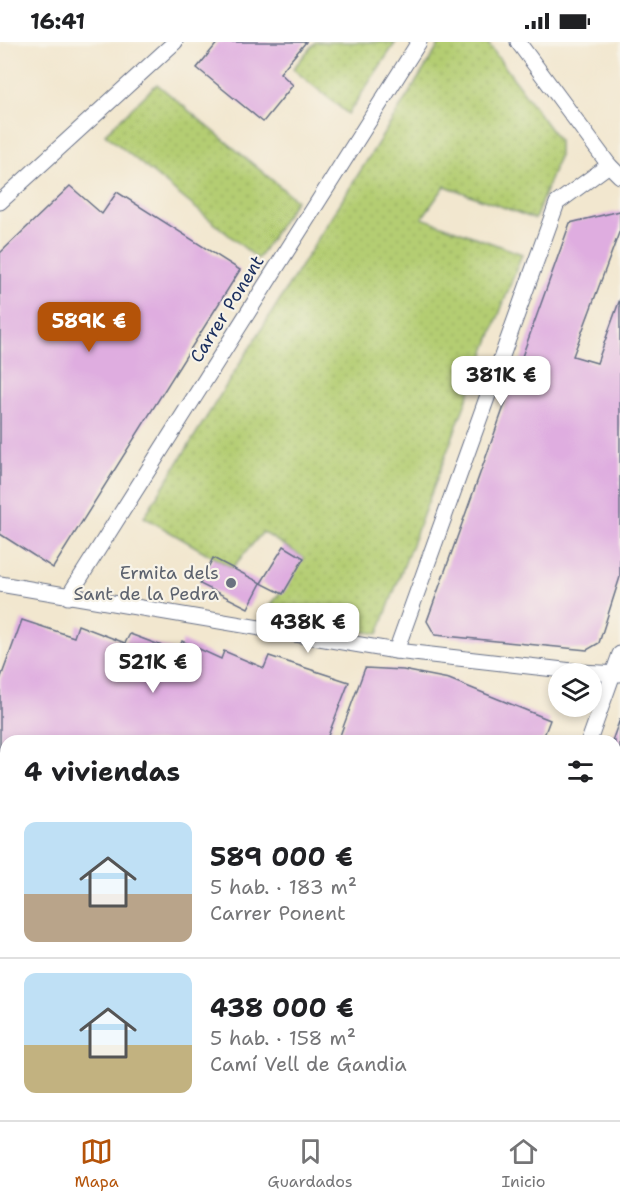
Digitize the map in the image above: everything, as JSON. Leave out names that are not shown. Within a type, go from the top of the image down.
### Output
[{"type":"street","points":[[0,202],[175,42]]},
{"type":"street","name":"Carrer Ponent","points":[[68,597],[418,42]]},
{"type":"street","points":[[518,42],[609,165],[620,176]]},
{"type":"street","points":[[396,651],[557,204],[609,165]]},
{"type":"street","points":[[0,585],[396,651],[616,674]]},
{"type":"street","points":[[591,735],[616,674],[620,654]]},
{"type":"green space","points":[[315,42],[396,42],[348,114],[293,69]]},
{"type":"green space","points":[[441,42],[487,42],[559,141],[559,156],[535,219],[445,186],[422,218],[522,254],[378,634],[264,615],[304,558],[263,532],[232,568],[144,517]]},
{"type":"green space","points":[[157,84],[296,200],[258,259],[105,134]]},
{"type":"building","points":[[218,42],[306,42],[280,73],[293,85],[263,122],[197,68]]},
{"type":"building","points":[[70,186],[102,214],[117,192],[240,270],[53,568],[0,534],[0,253]]},
{"type":"building","points":[[620,211],[620,230],[573,356],[597,363],[620,299],[620,577],[599,643],[587,650],[435,635],[427,621],[570,223]]},
{"type":"building","points":[[284,546],[304,558],[283,594],[261,583]]},
{"type":"building","name":"Ermita dels Sant de la Pedra","points":[[213,558],[261,583],[248,608],[200,584]]},
{"type":"building","points":[[22,620],[74,637],[78,625],[125,643],[130,634],[178,652],[182,641],[221,659],[224,651],[264,668],[269,656],[349,682],[328,735],[0,735],[0,680]]},
{"type":"building","points":[[365,668],[403,670],[449,679],[550,720],[544,735],[340,735]]},
{"type":"building","points":[[620,719],[620,735],[614,735]]},
{"type":"place","name":"Ermita dels Sant de la Pedra","points":[[231,583]]}]
